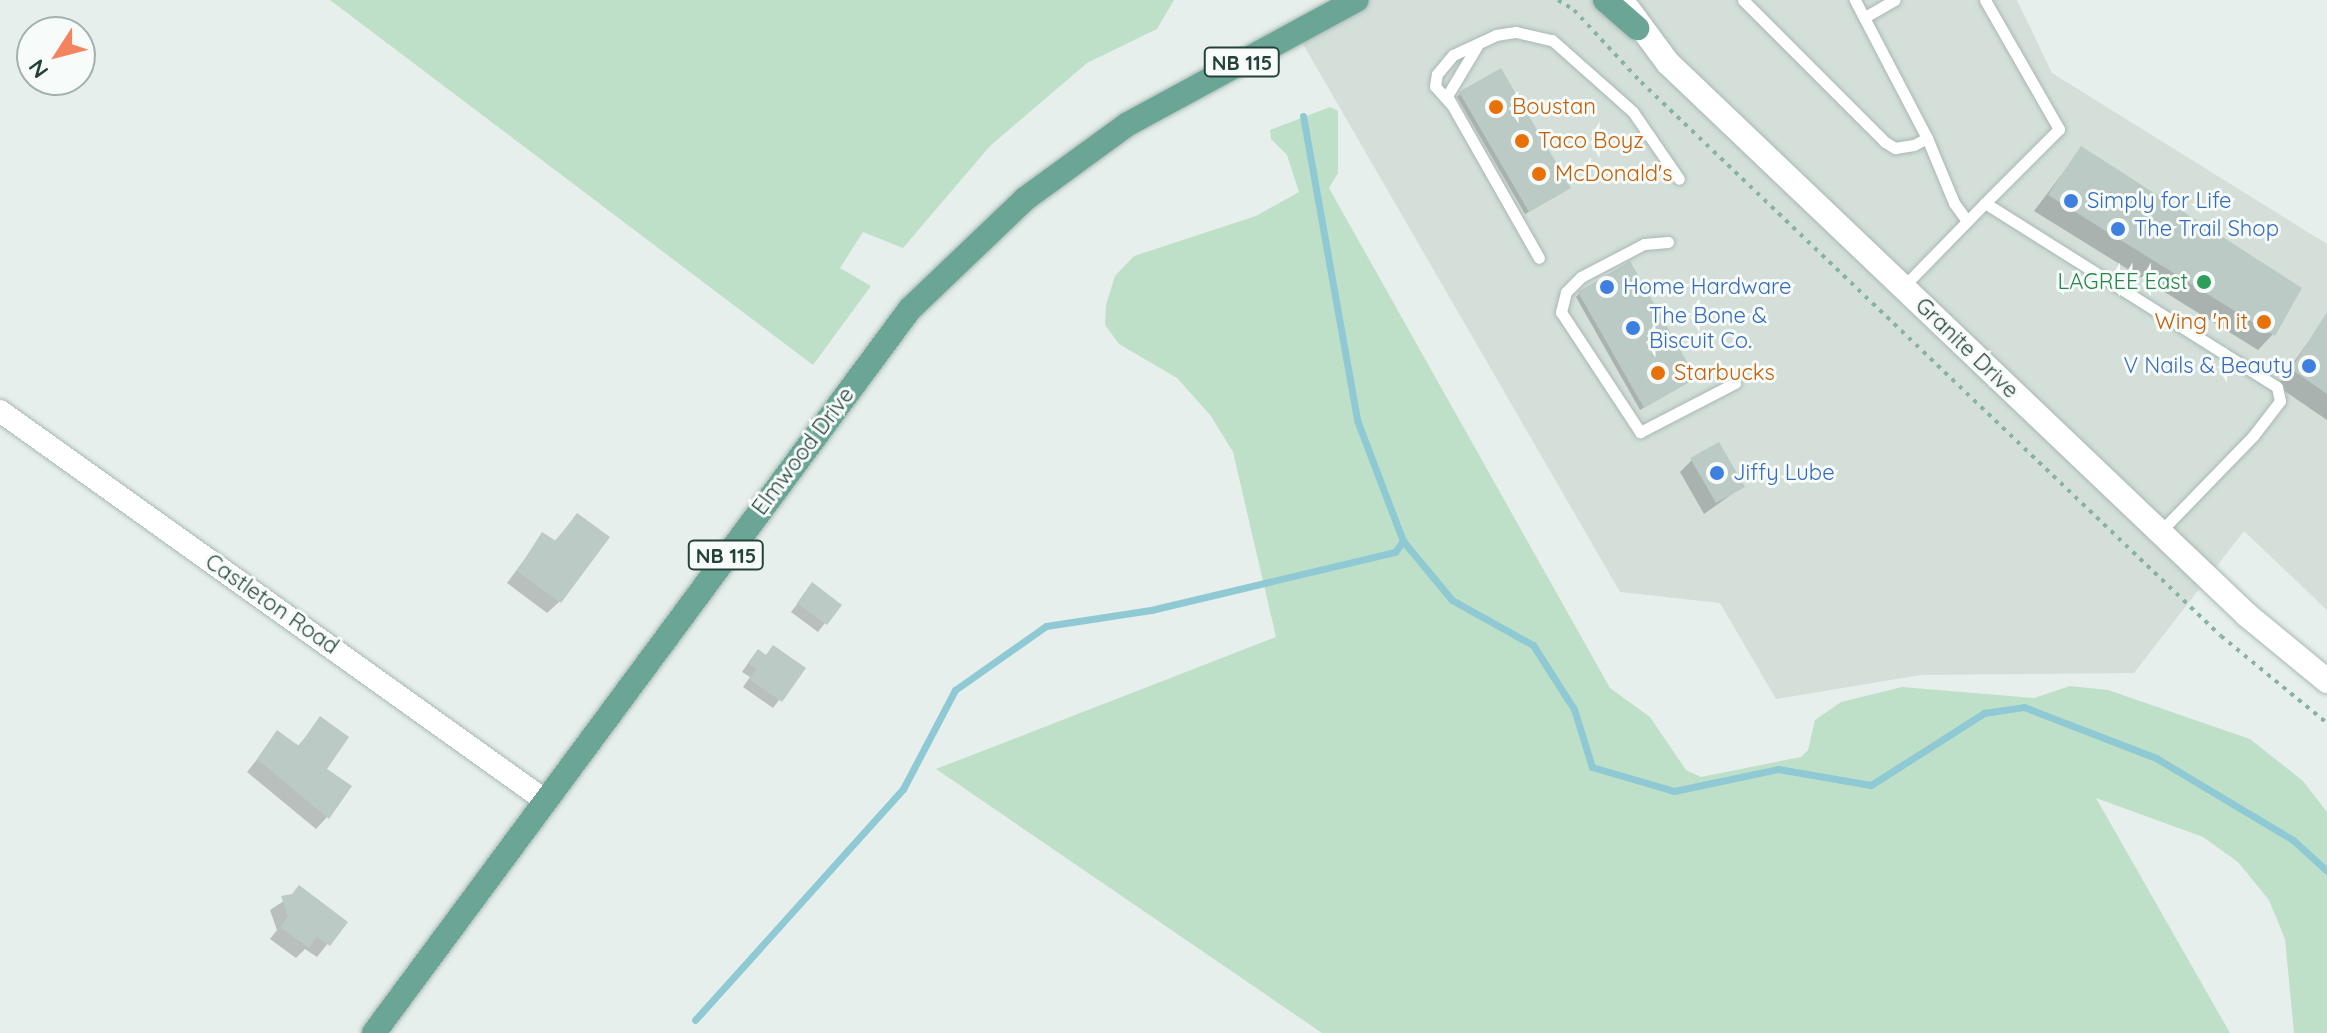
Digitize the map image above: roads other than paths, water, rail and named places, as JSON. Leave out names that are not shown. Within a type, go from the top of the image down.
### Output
[{"type":"main road","name":"Elmwood Drive","points":[[374,1033],[543,799],[910,309],[1025,199],[1128,124],[1356,0]]},
{"type":"main road","points":[[1605,0],[1637,28]]},
{"type":"main road","points":[[1626,0],[1637,28]]},
{"type":"street","name":"Granite Drive","points":[[1637,28],[2159,532],[2247,615],[2327,681]]},
{"type":"street","name":"Castleton Road","points":[[0,411],[543,799]]},
{"type":"lane","points":[[1743,0],[1885,142],[1906,148],[1927,138]]},
{"type":"lane","points":[[1855,0],[1927,138],[1954,203],[1967,221]]},
{"type":"lane","points":[[1865,17],[1895,0]]},
{"type":"lane","points":[[1903,287],[2059,129],[1985,0]]},
{"type":"lane","points":[[1539,258],[1451,104],[1448,88],[1480,43],[1516,32],[1552,40],[1570,52],[1633,112],[1679,179]]},
{"type":"lane","points":[[1985,203],[2277,387],[2280,401],[2253,436],[2159,532]]},
{"type":"lane","points":[[1668,242],[1644,244],[1581,277],[1566,292],[1561,312],[1640,432],[1735,383]]},
{"type":"waterway","points":[[1303,116],[1357,420],[1403,541],[1452,600],[1533,645],[1574,709],[1592,767],[1674,791],[1778,769],[1871,785],[1984,713],[2024,707],[2156,758],[2293,840],[2327,871]]},
{"type":"waterway","points":[[695,1020],[903,789],[955,690],[1046,626],[1151,610],[1395,552],[1403,541]]},
{"type":"place","name":"Boustan","points":[[1496,107]]},
{"type":"place","name":"Taco Boyz","points":[[1522,141]]},
{"type":"place","name":"McDonald's","points":[[1539,174]]},
{"type":"place","name":"Simply for Life","points":[[2071,201]]},
{"type":"place","name":"The Trail Shop","points":[[2118,229]]},
{"type":"place","name":"LAGREE East","points":[[2204,282]]},
{"type":"place","name":"Home Hardware","points":[[1607,287]]},
{"type":"place","name":"Wing 'n it","points":[[2264,322]]},
{"type":"place","name":"The Bone & Biscuit Co.","points":[[1633,328]]},
{"type":"place","name":"V Nails & Beauty","points":[[2309,366]]},
{"type":"place","name":"Starbucks","points":[[1658,373]]},
{"type":"place","name":"Jiffy Lube","points":[[1717,473]]}]
